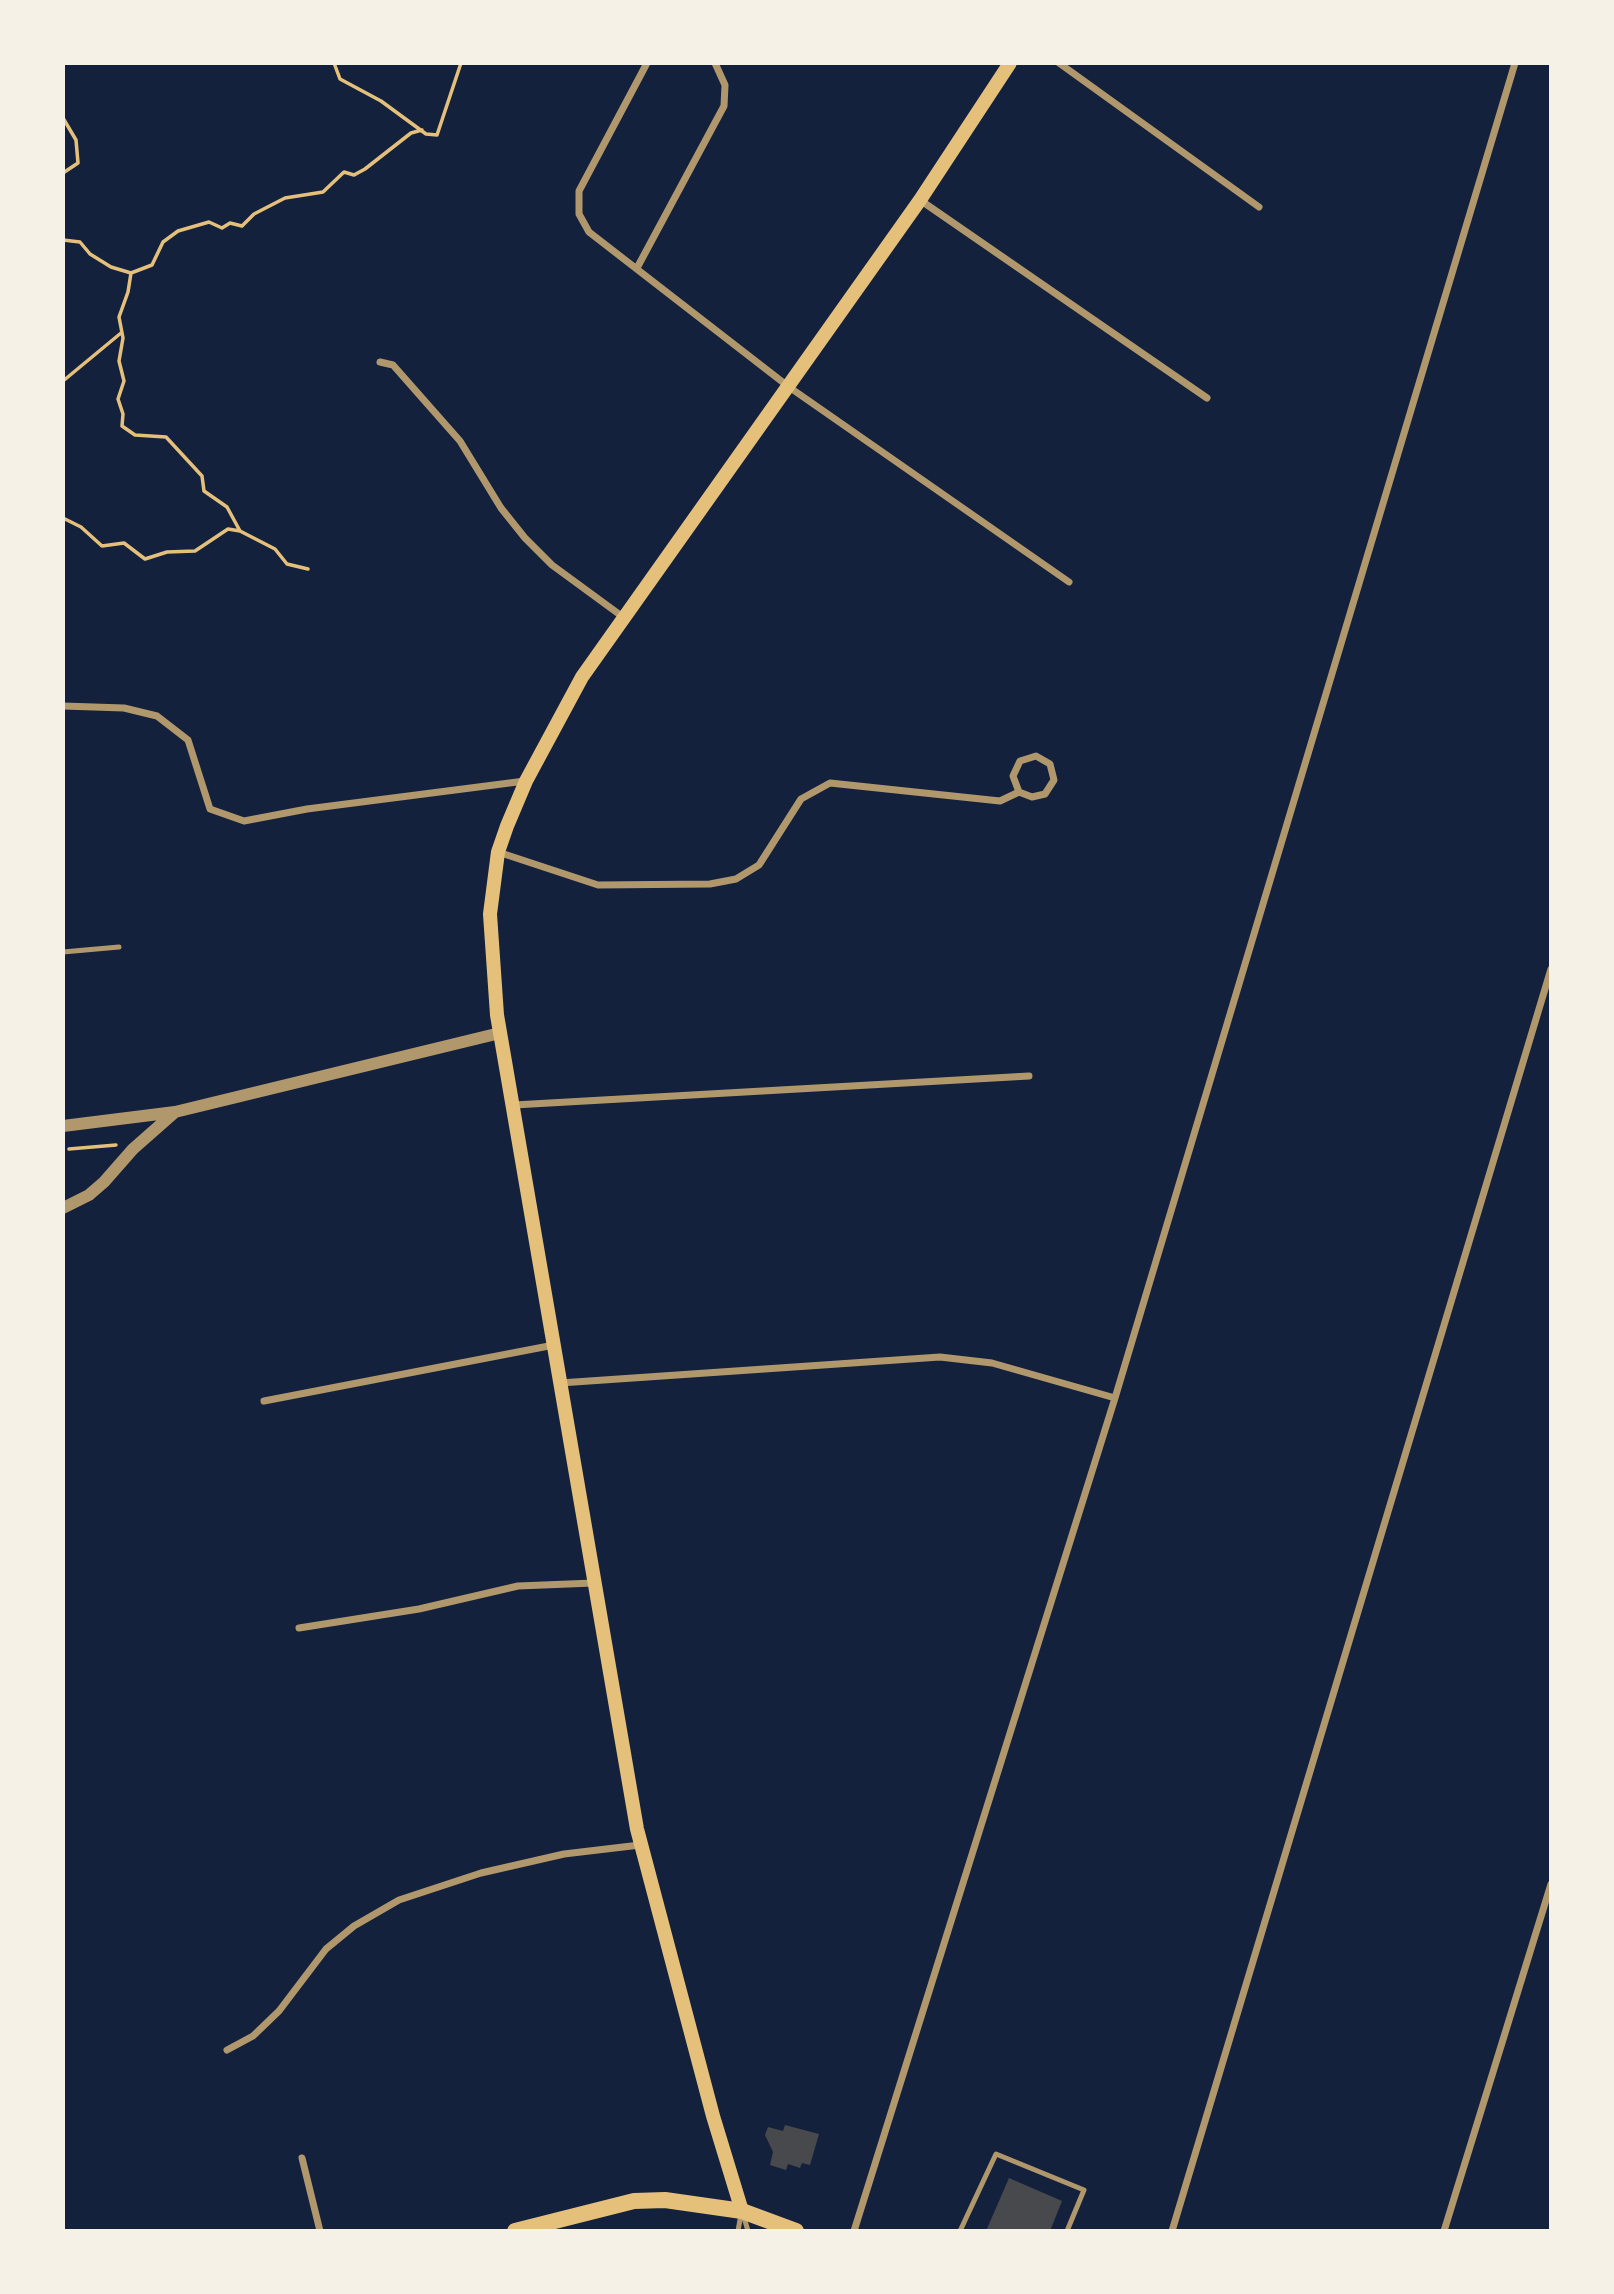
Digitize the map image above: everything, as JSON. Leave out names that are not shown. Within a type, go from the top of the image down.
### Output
[{"type":"main road","points":[[742,2211],[640,1845],[500,1033],[490,914],[498,852],[526,781],[582,677],[920,201],[1010,63]]},
{"type":"main road","points":[[515,2231],[634,2201],[665,2200],[742,2211],[796,2231]]},
{"type":"street","points":[[647,63],[582,184],[578,198],[579,214],[589,232],[789,387],[1069,582]]},
{"type":"street","points":[[638,268],[724,106],[725,85],[715,63]]},
{"type":"street","points":[[1059,63],[1259,207]]},
{"type":"street","points":[[855,2231],[1115,1398],[1515,63]]},
{"type":"street","points":[[920,201],[1207,398]]},
{"type":"street","points":[[380,362],[393,365],[460,441],[501,508],[525,538],[552,565],[623,617]]},
{"type":"street","points":[[63,706],[124,708],[157,716],[188,740],[210,809],[244,821],[307,809],[526,781]]},
{"type":"street","points":[[498,852],[598,885],[710,884],[736,879],[759,865],[801,799],[830,783],[995,801],[1004,800],[1019,792],[1032,797],[1047,792],[1054,780],[1050,764],[1036,756],[1020,761],[1013,776],[1019,792]]},
{"type":"street","points":[[1172,2231],[1551,969]]},
{"type":"street","points":[[63,1126],[175,1112],[500,1033]]},
{"type":"street","points":[[514,1105],[1029,1076]]},
{"type":"street","points":[[63,1208],[89,1195],[133,1149],[175,1112]]},
{"type":"street","points":[[264,1401],[554,1345]]},
{"type":"street","points":[[560,1383],[940,1357],[992,1363],[1115,1398]]},
{"type":"street","points":[[299,1628],[418,1609],[518,1586],[594,1583]]},
{"type":"street","points":[[227,2050],[253,2036],[279,2011],[326,1949],[354,1926],[399,1900],[481,1873],[564,1854],[640,1845]]},
{"type":"street","points":[[1444,2231],[1551,1884]]},
{"type":"street","points":[[302,2158],[320,2231]]},
{"type":"lane","points":[[63,952],[119,947]]},
{"type":"lane","points":[[960,2231],[996,2154],[1084,2190],[1067,2231]]},
{"type":"lane","points":[[738,2231],[742,2211]]},
{"type":"lane","points":[[742,2211],[748,2231]]},
{"type":"path","points":[[334,63],[340,79],[370,94],[422,130],[437,135],[461,63]]},
{"type":"path","points":[[63,118],[76,141],[78,163],[63,173]]},
{"type":"path","points":[[63,240],[80,242],[90,254],[111,267],[131,273],[152,265],[163,242],[178,231],[209,222],[222,228],[230,223],[243,226],[254,214],[285,198],[323,192],[344,172],[354,175],[411,133],[422,130]]},
{"type":"path","points":[[131,273],[128,292],[119,317],[122,332],[119,361],[124,381],[118,399],[123,414],[122,426],[135,435],[166,437],[202,476],[204,491],[226,507],[240,531]]},
{"type":"path","points":[[63,381],[122,332]]},
{"type":"path","points":[[63,518],[80,527],[102,546],[124,543],[145,559],[167,552],[195,551],[228,529],[240,531],[275,549],[287,564],[308,569]]},
{"type":"path","points":[[69,1149],[123,1144]]},
{"type":"building","points":[[785,2125],[819,2134],[810,2165],[802,2163],[800,2168],[788,2164],[786,2170],[770,2165],[773,2152],[765,2135],[768,2127],[783,2131]]},
{"type":"building","points":[[1009,2178],[1062,2201],[1050,2231],[986,2231]]}]
